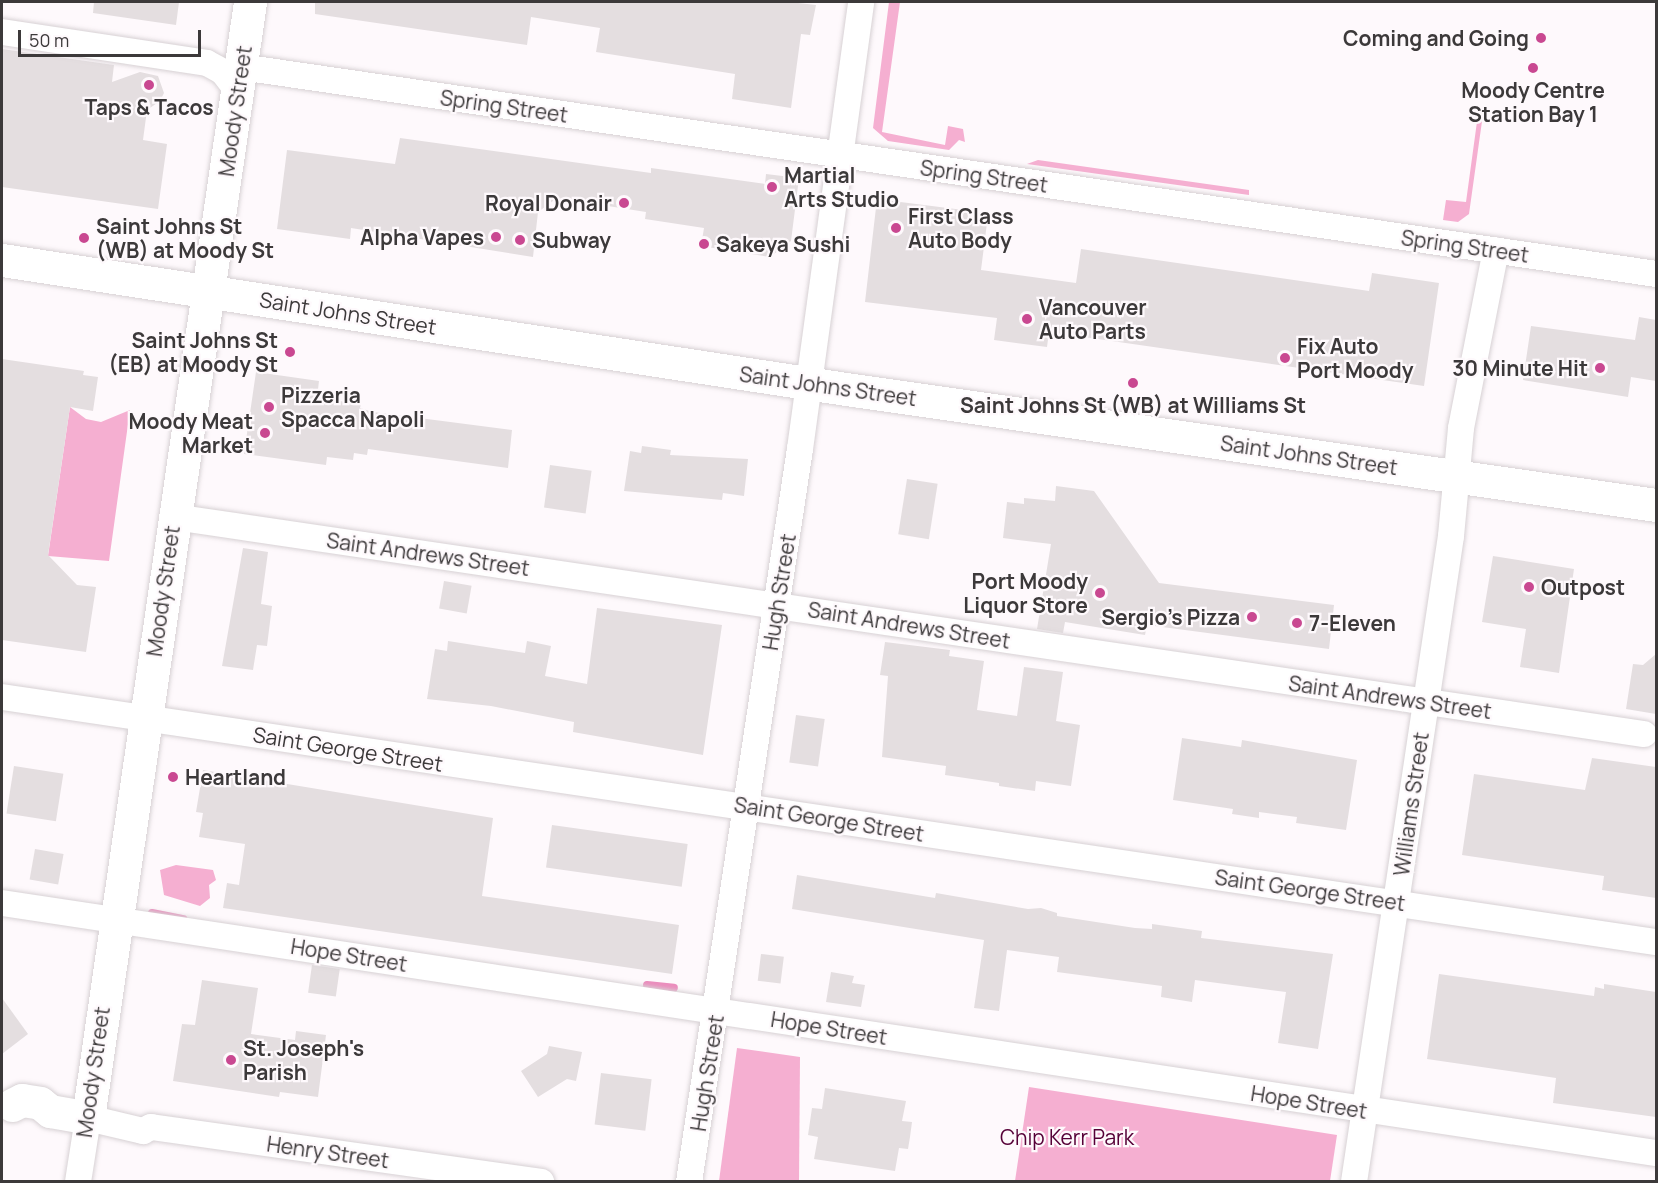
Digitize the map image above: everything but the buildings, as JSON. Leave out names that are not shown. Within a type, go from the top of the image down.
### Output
[{"type":"main road","name":"Moody Street","points":[[88,1118],[114,919],[146,718],[250,2]]},
{"type":"main road","name":"Saint Johns Street","points":[[2,260],[806,383],[1656,505]]},
{"type":"main road","name":"Henry Street","points":[[7,1104],[22,1100],[40,1102],[50,1111],[88,1118]]},
{"type":"street","name":"Hugh Street","points":[[689,1182],[717,1011],[777,604],[806,383],[861,2]]},
{"type":"street","points":[[11,33],[207,63],[239,79]]},
{"type":"street","name":"Spring Street","points":[[239,79],[839,155],[1656,274]]},
{"type":"street","name":"Williams Street","points":[[1354,1182],[1426,702],[1465,406],[1496,250]]},
{"type":"street","name":"Saint Andrews Street","points":[[174,517],[777,604],[1644,734]]},
{"type":"street","name":"Saint George Street","points":[[2,697],[1656,942]]},
{"type":"street","name":"Hope Street","points":[[2,903],[1656,1154]]},
{"type":"street","name":"Henry Street","points":[[88,1118],[124,1124],[131,1116],[145,1118],[151,1128],[541,1182]]},
{"type":"street","name":"Moody Street","points":[[78,1182],[88,1118]]},
{"type":"green space","points":[[889,2],[900,2],[882,132],[945,145],[948,126],[963,129],[965,142],[959,140],[949,150],[888,141],[873,128]]},
{"type":"green space","points":[[1479,107],[1484,107],[1469,214],[1458,222],[1443,220],[1446,200],[1466,202]]},
{"type":"green space","points":[[1038,160],[1249,190],[1249,195],[1027,164]]},
{"type":"green space","points":[[70,407],[86,419],[101,422],[130,410],[109,561],[48,556]]},
{"type":"green space","points":[[176,865],[213,870],[216,880],[209,885],[210,898],[200,906],[164,895],[160,870]]},
{"type":"green space","points":[[737,1048],[800,1057],[799,1181],[719,1181]]},
{"type":"green space","name":"Chip Kerr Park","points":[[1029,1087],[1337,1135],[1330,1181],[1015,1181]]},
{"type":"waterway","points":[[152,913],[183,919]]},
{"type":"waterway","points":[[647,985],[674,988]]},
{"type":"place","name":"Coming and Going","points":[[1541,38]]},
{"type":"place","name":"Moody Centre Station Bay 1","points":[[1533,68]]},
{"type":"place","name":"Taps & Tacos","points":[[149,85]]},
{"type":"place","name":"Martial Arts Studio","points":[[772,187]]},
{"type":"place","name":"Royal Donair","points":[[624,203]]},
{"type":"place","name":"First Class Auto Body","points":[[896,228]]},
{"type":"place","name":"Alpha Vapes","points":[[496,237]]},
{"type":"place","name":"Saint Johns St (WB) at Moody St","points":[[84,238]]},
{"type":"place","name":"Subway","points":[[520,240]]},
{"type":"place","name":"Sakeya Sushi","points":[[704,244]]},
{"type":"place","name":"Vancouver Auto Parts","points":[[1027,319]]},
{"type":"place","name":"Saint Johns St (EB) at Moody St","points":[[290,352]]},
{"type":"place","name":"Fix Auto Port Moody","points":[[1285,358]]},
{"type":"place","name":"30 Minute Hit","points":[[1600,368]]},
{"type":"place","name":"Saint Johns St (WB) at Williams St","points":[[1133,383]]},
{"type":"place","name":"Pizzeria Spacca Napoli","points":[[269,407]]},
{"type":"place","name":"Moody Meat Market","points":[[265,433]]},
{"type":"place","name":"Outpost","points":[[1529,587]]},
{"type":"place","name":"Port Moody Liquor Store","points":[[1100,593]]},
{"type":"place","name":"Sergio's Pizza","points":[[1252,617]]},
{"type":"place","name":"7-Eleven","points":[[1297,623]]},
{"type":"place","name":"Heartland","points":[[173,777]]},
{"type":"place","name":"St. Joseph's Parish","points":[[231,1060]]}]
